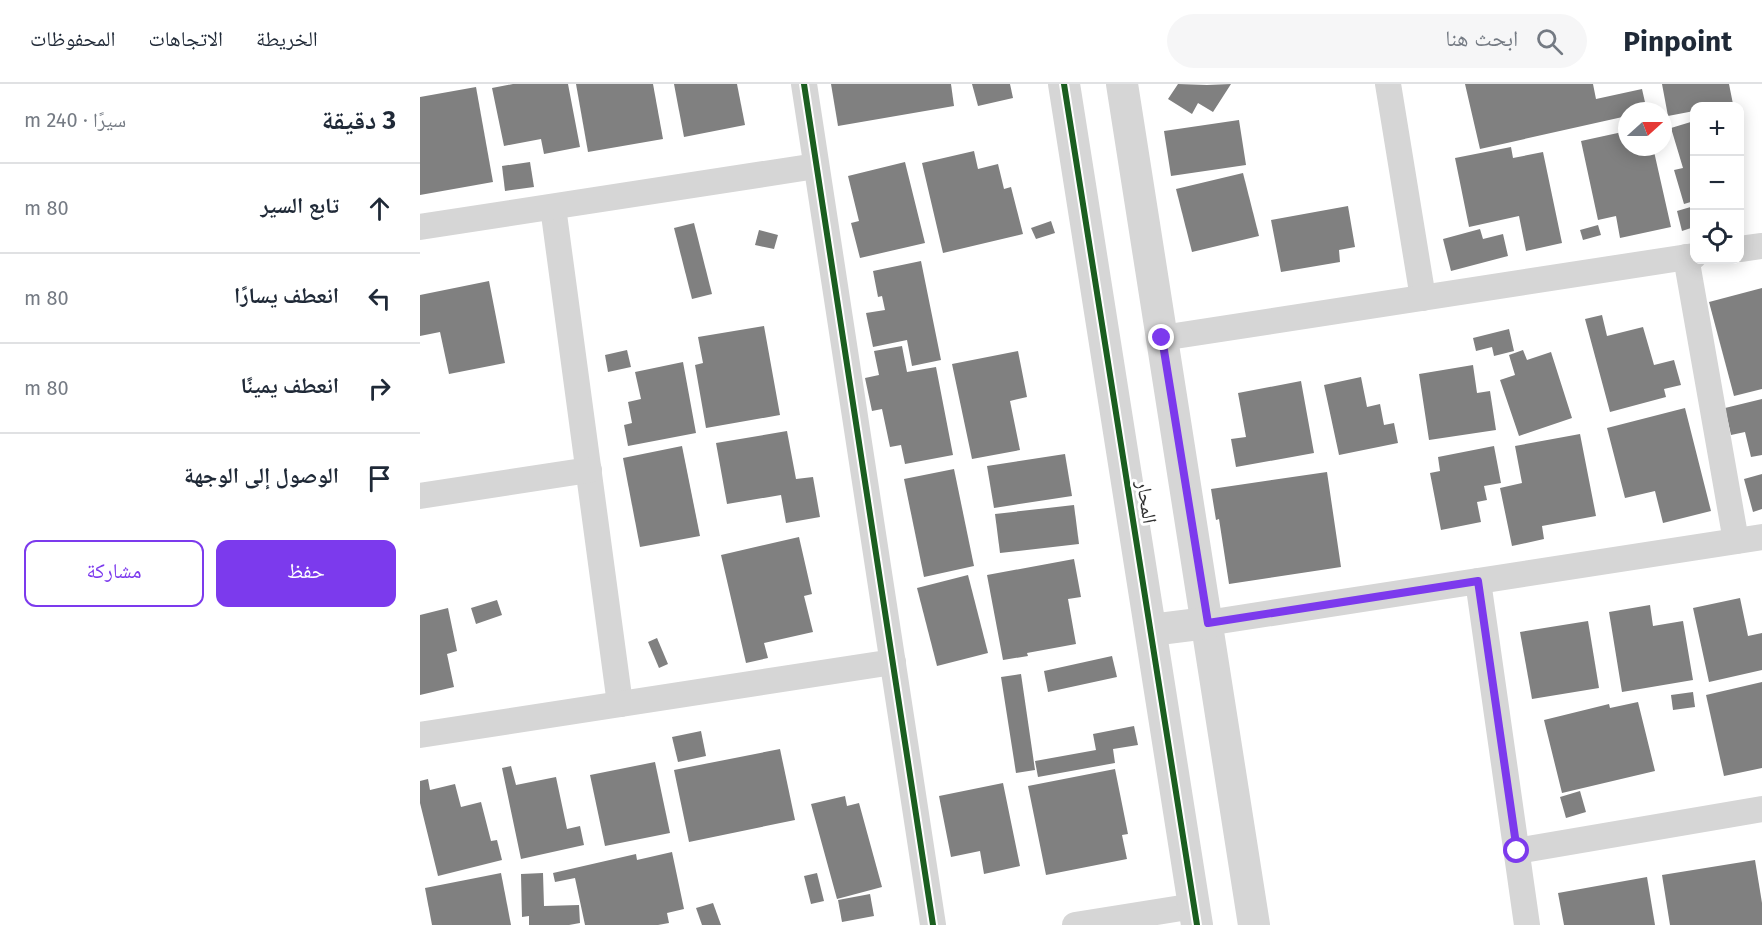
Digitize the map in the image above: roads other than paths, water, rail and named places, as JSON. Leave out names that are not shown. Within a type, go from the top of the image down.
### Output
[{"type":"street","points":[[804,84],[933,925]]},
{"type":"street","name":"المحار","points":[[1064,84],[1196,916]]},
{"type":"street","points":[[1122,84],[1254,925]]},
{"type":"street","points":[[1388,84],[1423,298]]},
{"type":"street","points":[[420,227],[816,166]]},
{"type":"street","points":[[553,207],[620,704]]},
{"type":"street","points":[[1744,248],[1762,246]]},
{"type":"street","points":[[1162,338],[1690,256]]},
{"type":"street","points":[[1691,264],[1736,541]]},
{"type":"street","points":[[420,496],[589,470]]},
{"type":"street","points":[[1151,630],[1762,537]]},
{"type":"street","points":[[1478,581],[1527,925]]},
{"type":"street","points":[[420,735],[893,662]]},
{"type":"street","points":[[1517,851],[1762,809]]},
{"type":"street","points":[[1075,925],[1196,916]]}]
